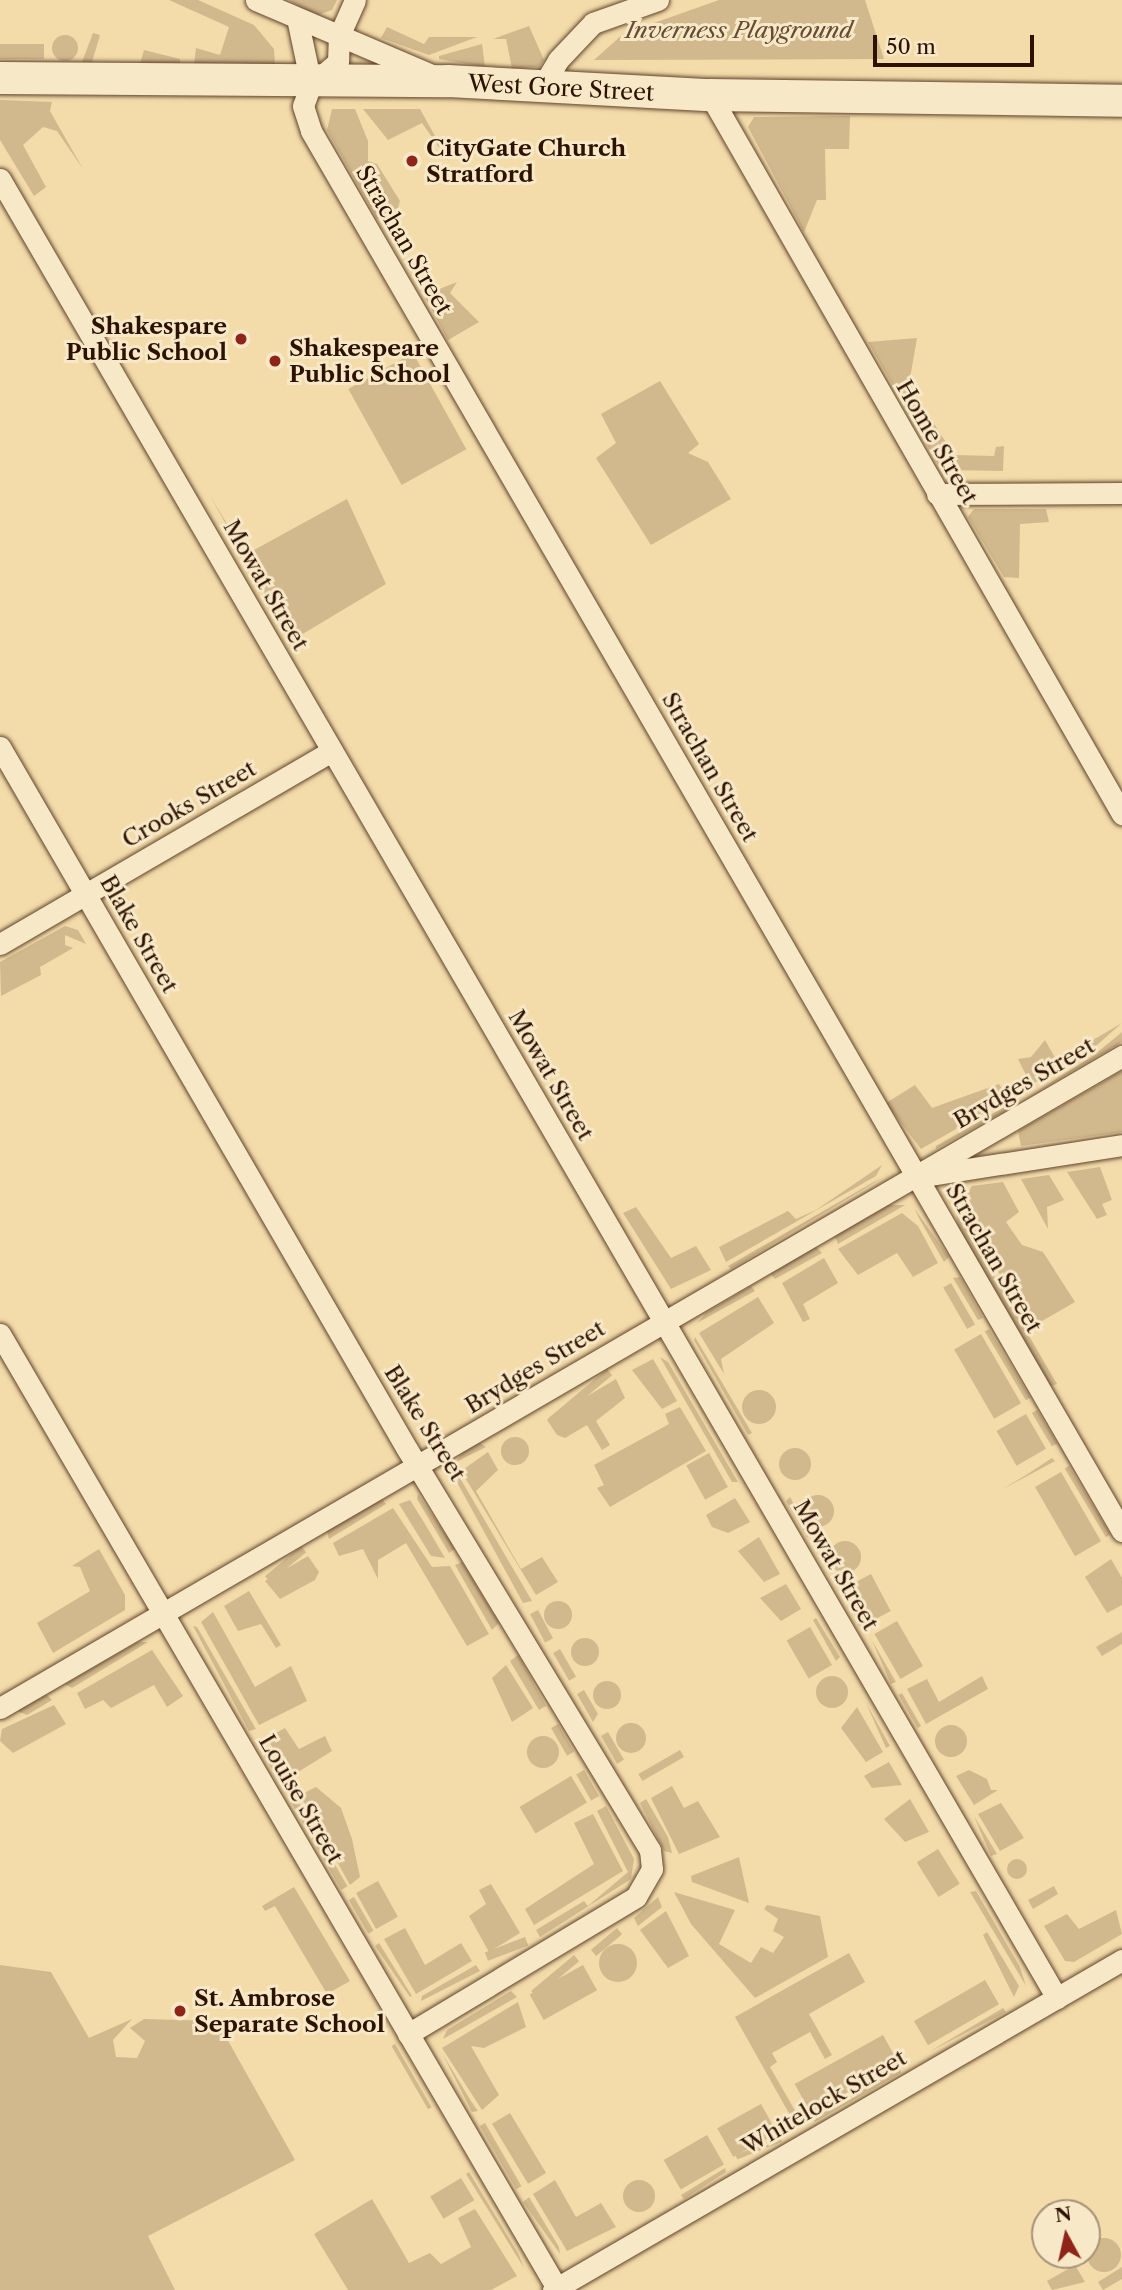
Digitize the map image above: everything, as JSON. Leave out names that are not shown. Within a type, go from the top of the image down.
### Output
[{"type":"street","points":[[256,0],[448,82]]},
{"type":"street","points":[[311,84],[338,62],[339,36],[355,0]]},
{"type":"street","points":[[542,87],[558,60],[593,23],[658,0]]},
{"type":"street","name":"Strachan Street","points":[[297,18],[311,84],[303,106],[311,131],[1122,1531]]},
{"type":"street","name":"West Gore Street","points":[[0,78],[311,84],[448,82],[710,95],[1122,101]]},
{"type":"street","name":"Home Street","points":[[710,95],[1122,814]]},
{"type":"street","name":"Mowat Street","points":[[0,179],[1056,1998]]},
{"type":"street","points":[[937,494],[1122,493]]},
{"type":"street","name":"Blake Street","points":[[0,747],[420,1464],[650,1850],[652,1869],[636,1897],[408,2034]]},
{"type":"street","name":"Crooks Street","points":[[0,944],[332,751]]},
{"type":"street","name":"Brydges Street","points":[[0,1708],[1122,1056]]},
{"type":"street","name":"Brydges Street","points":[[917,1177],[1122,1145]]},
{"type":"street","name":"Louise Street","points":[[0,1334],[556,2289]]},
{"type":"street","name":"Whitelock Street","points":[[556,2289],[1122,1960]]},
{"type":"green space","points":[[169,0],[198,0],[254,25],[274,49],[275,65],[194,65],[196,48],[220,55],[229,27]]},
{"type":"green space","points":[[289,0],[337,0],[332,10],[315,16]]},
{"type":"green space","name":"Inverness Playground","points":[[719,0],[865,0],[884,59],[594,60],[623,34]]},
{"type":"green space","points":[[529,26],[544,60],[539,67],[512,68],[506,39],[493,39]]},
{"type":"green space","points":[[387,27],[424,44],[429,37],[477,37],[429,55],[381,38]]},
{"type":"green space","points":[[93,33],[100,35],[92,62],[82,62]]},
{"type":"green space","points":[[65,35],[74,39],[78,48],[74,57],[65,61],[56,57],[52,48],[56,39]]},
{"type":"green space","points":[[0,44],[44,44],[44,59],[0,59]]},
{"type":"green space","points":[[482,44],[485,67],[439,59],[439,56]]},
{"type":"green space","points":[[144,50],[180,59],[180,65],[140,64]]},
{"type":"green space","points":[[0,100],[52,102],[50,111],[83,169],[57,131],[43,127],[23,145],[46,187],[34,196],[0,140]]},
{"type":"green space","points":[[332,109],[355,109],[368,141],[368,161],[377,164],[400,201],[398,208],[377,219],[327,130]]},
{"type":"green space","points":[[363,109],[420,109],[450,163],[422,123],[388,140]]},
{"type":"green space","points":[[850,116],[849,149],[825,149],[826,200],[817,200],[804,232],[748,127],[754,117]]},
{"type":"green space","points":[[457,282],[450,293],[479,322],[448,340],[424,295]]},
{"type":"green space","points":[[917,338],[909,384],[954,455],[994,456],[996,447],[1004,446],[1003,471],[944,470],[938,464],[868,342]]},
{"type":"green space","points":[[413,353],[466,449],[402,485],[348,389]]},
{"type":"green space","points":[[660,381],[699,444],[688,453],[708,462],[731,499],[651,545],[596,458],[616,443],[601,414]]},
{"type":"green space","points":[[208,492],[242,549],[252,551],[347,499],[386,584],[291,641]]},
{"type":"green space","points":[[974,509],[1046,509],[1049,522],[1020,524],[1019,578],[1004,577],[968,517]]},
{"type":"green space","points":[[65,926],[78,930],[86,944],[65,935],[65,945],[73,948],[40,967],[41,975],[1,996],[0,962]]},
{"type":"green space","points":[[1122,1023],[1089,1052],[1031,1085],[1018,1059],[1031,1057],[1045,1040],[1057,1061]]},
{"type":"green space","points":[[1122,1032],[1122,1042],[1034,1093],[1094,1055]]},
{"type":"green space","points":[[1122,1071],[1122,1132],[1021,1146],[1018,1131]]},
{"type":"green space","points":[[999,1084],[1009,1099],[921,1149],[886,1103],[915,1085],[932,1108]]},
{"type":"green space","points":[[1011,1103],[1012,1107],[936,1149],[936,1146]]},
{"type":"green space","points":[[882,1165],[876,1176],[726,1262],[719,1247],[788,1211],[796,1219],[816,1210]]},
{"type":"green space","points":[[1100,1167],[1112,1200],[1102,1204],[1107,1215],[1097,1219],[1067,1172]]},
{"type":"green space","points":[[1049,1175],[1064,1200],[1047,1207],[1048,1229],[1021,1179]]},
{"type":"green space","points":[[882,1178],[731,1269],[728,1266],[872,1183]]},
{"type":"green space","points":[[1003,1182],[1019,1212],[1006,1222],[1022,1245],[1043,1252],[1075,1302],[1030,1328],[961,1205],[972,1186]]},
{"type":"green space","points":[[954,1197],[958,1214],[1057,1384],[1051,1386],[958,1227]]},
{"type":"green space","points":[[889,1205],[905,1205],[838,1244],[835,1236]]},
{"type":"green space","points":[[636,1207],[671,1258],[696,1246],[711,1270],[671,1289],[623,1213]]},
{"type":"green space","points":[[914,1208],[949,1257],[944,1262],[920,1220]]},
{"type":"green space","points":[[902,1213],[918,1226],[938,1263],[913,1277],[897,1253],[858,1275],[838,1249]]},
{"type":"green space","points":[[816,1247],[822,1253],[775,1279],[771,1274]]},
{"type":"green space","points":[[824,1258],[838,1283],[803,1304],[810,1319],[803,1322],[782,1283]]},
{"type":"green space","points":[[960,1277],[983,1318],[978,1320],[953,1278]]},
{"type":"green space","points":[[951,1283],[975,1325],[967,1329],[943,1288]]},
{"type":"green space","points":[[751,1286],[755,1291],[697,1323],[706,1313]]},
{"type":"green space","points":[[758,1297],[774,1323],[721,1359],[724,1374],[699,1333]]},
{"type":"green space","points":[[989,1329],[1030,1398],[1026,1400],[985,1332]]},
{"type":"green space","points":[[981,1334],[1021,1403],[994,1419],[954,1350]]},
{"type":"green space","points":[[695,1337],[752,1433],[748,1435],[694,1340]]},
{"type":"green space","points":[[660,1357],[668,1362],[738,1482],[732,1482]]},
{"type":"green space","points":[[653,1359],[677,1401],[662,1409],[632,1370]]},
{"type":"green space","points":[[607,1369],[612,1375],[553,1425],[548,1418]]},
{"type":"green space","points":[[616,1379],[625,1398],[596,1421],[610,1445],[602,1450],[587,1425],[565,1438],[557,1435],[547,1420]]},
{"type":"green space","points":[[759,1390],[771,1395],[776,1407],[771,1419],[759,1424],[747,1419],[742,1407],[747,1395]]},
{"type":"green space","points":[[680,1407],[706,1451],[610,1507],[597,1488],[604,1485],[594,1465],[669,1424],[665,1414]]},
{"type":"green space","points":[[1037,1410],[1057,1443],[1052,1447],[1032,1413]]},
{"type":"green space","points":[[1026,1414],[1046,1449],[1017,1466],[997,1431]]},
{"type":"green space","points":[[515,1437],[525,1441],[529,1451],[525,1461],[515,1465],[505,1461],[501,1451],[505,1441]]},
{"type":"green space","points":[[480,1443],[486,1447],[456,1462],[463,1452]]},
{"type":"green space","points":[[795,1448],[806,1453],[811,1464],[806,1475],[795,1480],[784,1475],[779,1464],[784,1453]]},
{"type":"green space","points":[[488,1452],[498,1470],[476,1491],[521,1569],[542,1557],[558,1582],[536,1595],[461,1471]]},
{"type":"green space","points":[[709,1453],[728,1487],[705,1500],[686,1466]]},
{"type":"green space","points":[[1052,1458],[1055,1461],[1001,1490],[1026,1475]]},
{"type":"green space","points":[[1069,1466],[1110,1535],[1106,1537],[1065,1469]]},
{"type":"green space","points":[[1061,1472],[1101,1541],[1075,1556],[1035,1487]]},
{"type":"green space","points":[[453,1475],[460,1478],[532,1601],[523,1603]]},
{"type":"green space","points":[[418,1494],[455,1549],[449,1553],[417,1499]]},
{"type":"green space","points":[[818,1495],[830,1499],[834,1511],[830,1523],[818,1527],[806,1523],[802,1511],[806,1499]]},
{"type":"green space","points":[[790,1497],[811,1535],[807,1537],[786,1501]]},
{"type":"green space","points":[[735,1498],[750,1522],[728,1533],[712,1527],[706,1515]]},
{"type":"green space","points":[[382,1499],[386,1504],[329,1539],[327,1531]]},
{"type":"green space","points":[[410,1500],[445,1558],[431,1556],[399,1504]]},
{"type":"green space","points":[[393,1508],[432,1567],[450,1566],[489,1634],[467,1646],[406,1543],[378,1560],[378,1579],[363,1549],[339,1556],[333,1543]]},
{"type":"green space","points":[[759,1537],[780,1574],[764,1582],[738,1551]]},
{"type":"green space","points":[[845,1541],[857,1545],[861,1557],[857,1569],[845,1573],[833,1569],[829,1557],[833,1545]]},
{"type":"green space","points":[[301,1546],[306,1552],[270,1582],[265,1576]]},
{"type":"green space","points":[[99,1549],[125,1595],[125,1610],[53,1653],[37,1623],[90,1591],[80,1567],[72,1566]]},
{"type":"green space","points":[[308,1556],[319,1572],[315,1580],[280,1599],[265,1581]]},
{"type":"green space","points":[[1111,1559],[1122,1578],[1122,1605],[1107,1613],[1085,1577]]},
{"type":"green space","points":[[462,1562],[499,1623],[492,1630],[455,1565]]},
{"type":"green space","points":[[871,1574],[891,1611],[867,1624],[847,1587]]},
{"type":"green space","points":[[786,1584],[801,1609],[781,1621],[760,1598]]},
{"type":"green space","points":[[249,1591],[281,1645],[276,1648],[261,1624],[238,1631],[224,1606]]},
{"type":"green space","points":[[845,1593],[864,1624],[859,1626]]},
{"type":"green space","points":[[558,1601],[568,1605],[572,1615],[568,1625],[558,1629],[548,1625],[544,1615],[548,1605]]},
{"type":"green space","points":[[538,1610],[553,1638],[545,1642],[530,1614]]},
{"type":"green space","points":[[213,1612],[255,1687],[291,1666],[307,1701],[259,1725],[201,1622]]},
{"type":"green space","points":[[816,1618],[840,1657],[836,1661],[813,1620]]},
{"type":"green space","points":[[897,1621],[923,1666],[900,1679],[874,1634]]},
{"type":"green space","points":[[193,1626],[197,1627],[256,1729],[249,1731]]},
{"type":"green space","points":[[810,1627],[832,1665],[809,1679],[787,1640]]},
{"type":"green space","points":[[1122,1632],[1122,1644],[1102,1656],[1096,1647]]},
{"type":"green space","points":[[585,1638],[595,1642],[599,1652],[595,1662],[585,1666],[575,1662],[571,1652],[575,1642]]},
{"type":"green space","points":[[872,1640],[896,1682],[891,1684]]},
{"type":"green space","points":[[138,1642],[148,1642],[72,1688],[65,1684]]},
{"type":"green space","points":[[560,1649],[576,1677],[569,1681],[553,1653]]},
{"type":"green space","points":[[152,1650],[183,1696],[167,1707],[154,1685],[111,1708],[103,1700],[85,1709],[77,1693]]},
{"type":"green space","points":[[518,1655],[546,1706],[539,1710],[510,1661]]},
{"type":"green space","points":[[506,1665],[533,1708],[512,1722],[492,1678]]},
{"type":"green space","points":[[832,1676],[843,1681],[848,1692],[843,1703],[832,1708],[821,1703],[816,1692],[821,1681]]},
{"type":"green space","points":[[982,1676],[988,1689],[926,1724],[907,1689],[927,1679],[939,1702]]},
{"type":"green space","points":[[607,1681],[617,1685],[621,1695],[617,1705],[607,1709],[597,1705],[593,1695],[597,1685]]},
{"type":"green space","points":[[584,1690],[598,1714],[593,1722],[577,1694]]},
{"type":"green space","points":[[902,1693],[921,1726],[918,1728],[899,1695]]},
{"type":"green space","points":[[46,1694],[52,1700],[27,1715],[17,1711]]},
{"type":"green space","points":[[866,1703],[890,1746],[886,1748]]},
{"type":"green space","points":[[54,1705],[66,1724],[13,1753],[0,1741],[2,1729]]},
{"type":"green space","points":[[857,1707],[883,1752],[866,1762],[841,1728]]},
{"type":"green space","points":[[631,1723],[642,1727],[646,1738],[642,1749],[631,1753],[620,1749],[616,1738],[620,1727]]},
{"type":"green space","points":[[558,1724],[574,1752],[567,1756],[551,1728]]},
{"type":"green space","points":[[951,1725],[963,1729],[967,1741],[963,1753],[951,1757],[939,1753],[935,1741],[939,1729]]},
{"type":"green space","points":[[285,1728],[299,1749],[325,1736],[332,1751],[290,1777],[267,1738]]},
{"type":"green space","points":[[608,1732],[624,1760],[617,1764],[601,1736]]},
{"type":"green space","points":[[543,1736],[555,1740],[559,1752],[555,1764],[543,1768],[531,1764],[527,1752],[531,1740]]},
{"type":"green space","points":[[262,1740],[286,1782],[281,1785],[257,1743]]},
{"type":"green space","points":[[680,1750],[684,1757],[642,1781],[638,1774]]},
{"type":"green space","points":[[889,1762],[902,1785],[872,1788],[864,1776]]},
{"type":"green space","points":[[584,1770],[599,1796],[591,1800],[576,1775]]},
{"type":"green space","points":[[969,1770],[987,1779],[991,1790],[998,1790],[974,1805],[956,1776]]},
{"type":"green space","points":[[571,1776],[587,1803],[536,1833],[520,1807]]},
{"type":"green space","points":[[672,1786],[684,1808],[698,1801],[720,1837],[679,1854],[651,1798]]},
{"type":"green space","points":[[316,1787],[341,1808],[352,1839],[360,1877],[350,1885],[300,1795]]},
{"type":"green space","points":[[296,1797],[348,1886],[341,1890],[290,1801]]},
{"type":"green space","points":[[646,1799],[668,1837],[672,1853],[664,1851],[640,1803]]},
{"type":"green space","points":[[910,1799],[929,1832],[905,1842],[884,1819]]},
{"type":"green space","points":[[1001,1803],[1024,1838],[1000,1851],[978,1814]]},
{"type":"green space","points":[[606,1806],[634,1859],[631,1879],[540,1937],[536,1930],[584,1901],[588,1906],[628,1872],[597,1811]]},
{"type":"green space","points":[[593,1814],[623,1871],[534,1925],[525,1909],[594,1864],[574,1823]]},
{"type":"green space","points":[[974,1816],[997,1854],[991,1856]]},
{"type":"green space","points":[[938,1849],[960,1884],[939,1897],[917,1862]]},
{"type":"green space","points":[[739,1857],[749,1903],[692,1882],[691,1876]]},
{"type":"green space","points":[[1017,1859],[1024,1862],[1027,1869],[1024,1876],[1017,1879],[1010,1876],[1007,1869],[1010,1862]]},
{"type":"green space","points":[[378,1881],[398,1917],[376,1929],[356,1893]]},
{"type":"green space","points":[[491,1884],[520,1933],[489,1952],[469,1916],[486,1904],[479,1890]]},
{"type":"green space","points":[[1054,1886],[1058,1894],[1033,1909],[1028,1900]]},
{"type":"green space","points":[[294,1887],[350,1981],[327,1994],[275,1906],[265,1911],[262,1906]]},
{"type":"green space","points":[[976,1891],[1020,1967],[1026,1986],[970,1892]]},
{"type":"green space","points":[[674,1892],[735,1910],[719,1944],[751,1963],[761,1947],[773,1953],[784,1937],[773,1931],[778,1919],[764,1909],[767,1905],[820,1916],[828,1957],[755,1998],[691,1924]]},
{"type":"green space","points":[[354,1897],[374,1931],[368,1934],[349,1900]]},
{"type":"green space","points":[[658,1897],[662,1907],[638,1926],[634,1918]]},
{"type":"green space","points":[[1116,1910],[1122,1934],[1074,1962],[1065,1961],[1044,1926],[1067,1914],[1079,1929]]},
{"type":"green space","points":[[666,1911],[689,1956],[668,1968],[640,1930]]},
{"type":"green space","points":[[405,1928],[425,1965],[461,1943],[472,1961],[416,1994],[384,1939]]},
{"type":"green space","points":[[617,1928],[622,1934],[596,1956],[591,1950]]},
{"type":"green space","points":[[987,1932],[1019,1986],[1014,1997],[983,1935]]},
{"type":"green space","points":[[525,1937],[528,1945],[488,1961],[485,1952]]},
{"type":"green space","points":[[379,1943],[412,1996],[410,1997],[375,1946]]},
{"type":"green space","points":[[618,1944],[631,1950],[637,1963],[631,1976],[618,1982],[605,1976],[599,1963],[605,1950]]},
{"type":"green space","points":[[849,1953],[865,1982],[809,2014],[832,2055],[825,2059],[810,2032],[772,2053],[777,2062],[770,2067],[801,2121],[795,2124],[735,2017]]},
{"type":"green space","points":[[574,1955],[579,1961],[536,1997],[531,1991]]},
{"type":"green space","points":[[0,1965],[51,1972],[89,2038],[132,2019],[113,2040],[116,2057],[137,2058],[145,2041],[130,2028],[144,2019],[217,2021],[295,2160],[148,2236],[175,2290],[0,2290]]},
{"type":"green space","points":[[476,1965],[480,1971],[421,2001],[422,1996]]},
{"type":"green space","points":[[583,1965],[597,1990],[544,2020],[530,1995]]},
{"type":"green space","points":[[985,1980],[999,2004],[928,2045],[914,2021]]},
{"type":"green space","points":[[511,1991],[517,1997],[443,2039],[447,2030]]},
{"type":"green space","points":[[518,2002],[526,2027],[484,2048],[471,2046],[499,2095],[482,2110],[442,2048]]},
{"type":"green space","points":[[1003,2008],[1006,2012],[929,2052]]},
{"type":"green space","points":[[883,2035],[899,2064],[811,2113],[795,2084]]},
{"type":"green space","points":[[395,2044],[432,2107],[428,2109],[392,2046]]},
{"type":"green space","points":[[442,2053],[471,2101],[478,2111],[472,2112]]},
{"type":"green space","points":[[900,2068],[901,2073],[815,2122],[813,2119]]},
{"type":"green space","points":[[761,2104],[777,2133],[733,2157],[717,2128]]},
{"type":"green space","points":[[510,2113],[546,2173],[528,2184],[492,2124]]},
{"type":"green space","points":[[485,2123],[521,2186],[516,2189],[480,2126]]},
{"type":"green space","points":[[707,2135],[724,2164],[681,2189],[664,2160]]},
{"type":"green space","points":[[780,2137],[782,2142],[737,2160],[735,2155]]},
{"type":"green space","points":[[725,2168],[726,2172],[684,2199],[681,2195]]},
{"type":"green space","points":[[469,2172],[518,2253],[524,2268],[466,2174]]},
{"type":"green space","points":[[461,2178],[474,2200],[444,2219],[430,2197]]},
{"type":"green space","points":[[555,2180],[576,2217],[601,2203],[616,2227],[567,2251],[533,2194]]},
{"type":"green space","points":[[639,2180],[650,2185],[655,2196],[650,2207],[639,2212],[628,2207],[623,2196],[628,2185]]},
{"type":"green space","points":[[529,2197],[559,2247],[560,2254],[523,2202]]},
{"type":"green space","points":[[372,2199],[409,2263],[430,2253],[441,2264],[471,2247],[458,2218],[475,2209],[517,2276],[491,2290],[348,2290],[314,2234]]},
{"type":"green space","points":[[1101,2239],[1116,2243],[1121,2255],[1116,2267],[1104,2272],[1096,2269],[1101,2269]]},
{"type":"green space","points":[[1122,2267],[1122,2279],[1103,2290],[1098,2282]]},
{"type":"green space","points":[[1068,2269],[1077,2269],[1085,2282],[1052,2290],[1047,2281]]},
{"type":"place","name":"CityGate Church Stratford","points":[[412,161]]},
{"type":"place","name":"Shakespare Public School","points":[[241,339]]},
{"type":"place","name":"Shakespeare Public School","points":[[275,361]]},
{"type":"place","name":"St. Ambrose Separate School","points":[[180,2011]]}]
